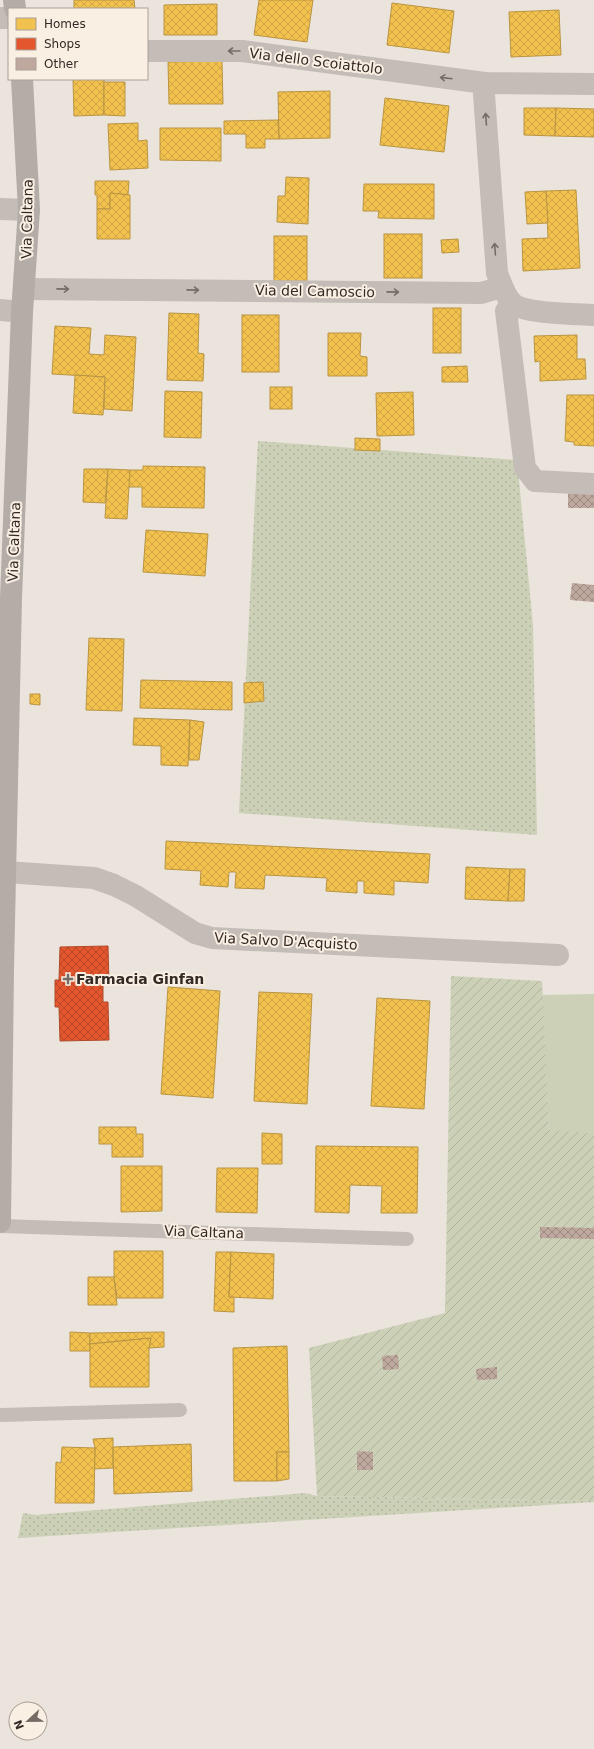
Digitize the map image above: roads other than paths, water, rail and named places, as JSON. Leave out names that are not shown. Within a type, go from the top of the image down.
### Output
[{"type":"main road","name":"Via Caltana","points":[[0,1222],[1,969],[5,872],[6,597],[29,210],[22,80]]},
{"type":"street","name":"Via dello Scoiattolo","points":[[148,51],[242,51],[485,83],[594,84]]},
{"type":"street","points":[[485,83],[484,95],[497,273],[507,295],[523,309],[546,312],[594,314]]},
{"type":"street","points":[[0,209],[29,210]]},
{"type":"street","name":"Via del Camoscio","points":[[24,288],[481,293],[507,295]]},
{"type":"street","points":[[507,295],[506,311],[525,468],[536,480],[594,484]]},
{"type":"street","points":[[0,310],[22,312]]},
{"type":"street","name":"Via Salvo D'Acquisto","points":[[5,872],[94,878],[114,885],[136,896],[195,933],[212,938],[558,955]]},
{"type":"lane","name":"Via Caltana","points":[[0,1226],[407,1239]]},
{"type":"lane","points":[[0,1415],[180,1410]]},
{"type":"place","name":"Farmacia Ginfan","points":[[68,979]]}]
